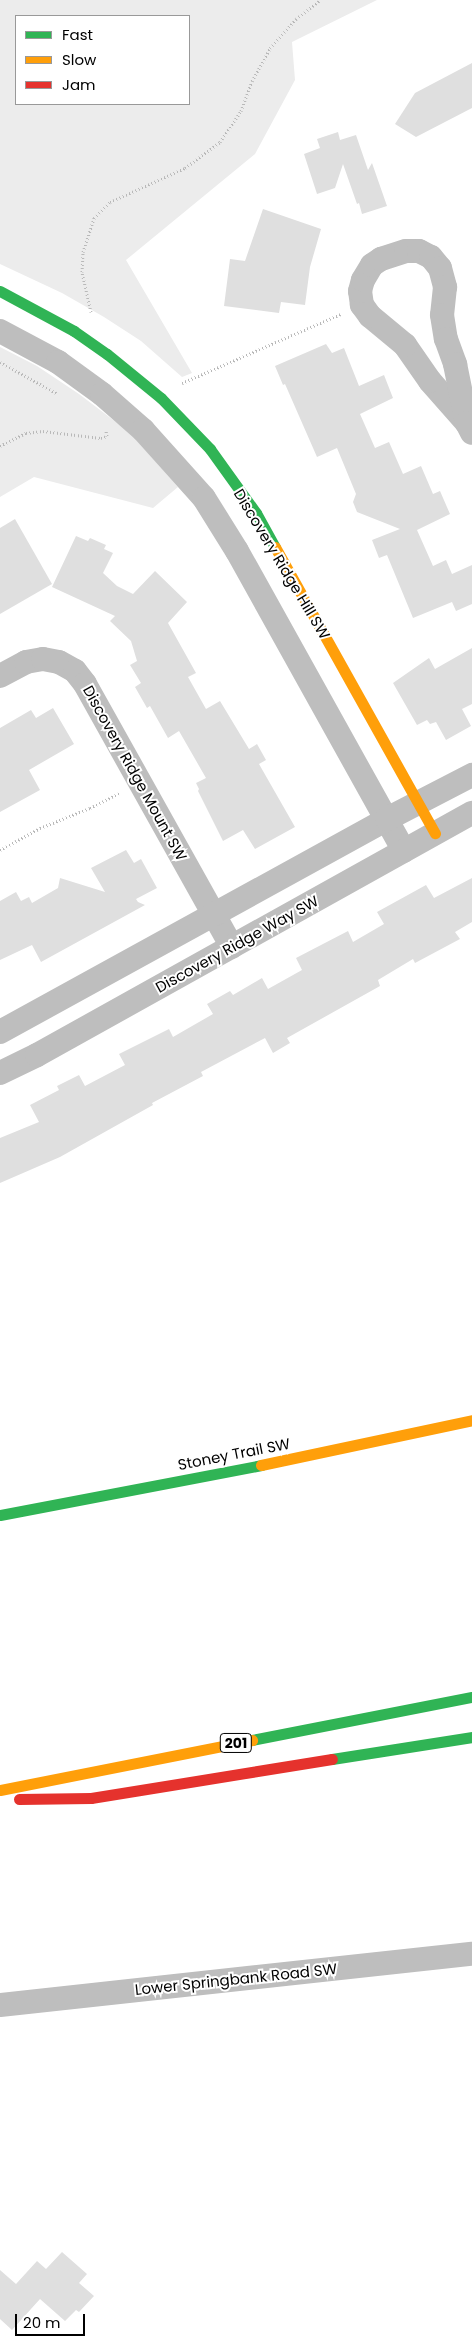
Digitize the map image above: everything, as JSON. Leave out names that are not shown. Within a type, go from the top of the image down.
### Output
[{"type":"main road","name":"Discovery Ridge Hill SW","points":[[0,291],[74,331],[107,354],[161,398],[210,449],[256,513],[435,834]]},
{"type":"main road","points":[[430,1430],[464,1410]]},
{"type":"main road","name":"Stoney Trail SW","points":[[0,1515],[323,1453],[472,1420]]},
{"type":"main road","name":"201","points":[[0,1790],[472,1697]]},
{"type":"main road","points":[[0,1799],[91,1798],[472,1737]]},
{"type":"street","points":[[406,251],[419,251],[431,257],[440,268],[444,279],[442,315],[446,339],[455,364],[469,428],[430,381],[405,345],[370,316],[362,305],[360,292],[364,280],[372,265],[381,259],[406,251]]},
{"type":"street","points":[[0,331],[58,362],[102,394],[144,430],[204,498],[237,552],[404,851]]},
{"type":"street","name":"Discovery Ridge Mount SW","points":[[0,676],[26,662],[43,659],[59,662],[74,671],[85,684],[232,947]]},
{"type":"street","points":[[0,1032],[472,774]]},
{"type":"street","name":"Discovery Ridge Way SW","points":[[0,1073],[38,1055],[472,813]]},
{"type":"street","name":"Lower Springbank Road SW","points":[[0,2005],[472,1954]]},
{"type":"path","points":[[92,315],[82,272],[83,252],[94,218],[110,202],[185,168],[220,142],[241,111],[252,81],[270,48],[296,19],[320,0]]},
{"type":"path","points":[[181,383],[362,305]]},
{"type":"path","points":[[0,362],[59,395]]},
{"type":"path","points":[[0,446],[26,433],[44,431],[101,438],[107,436],[102,426]]},
{"type":"path","points":[[0,850],[40,828],[90,808],[123,791]]},
{"type":"shaded area","points":[[0,0],[377,0],[292,42],[295,80],[255,154],[126,260],[192,373],[182,377],[141,341],[62,293],[0,264]]},
{"type":"shaded area","points":[[0,347],[37,366],[79,394],[129,432],[178,487],[153,508],[34,477],[0,497]]},
{"type":"building","points":[[472,63],[472,108],[416,137],[395,124],[415,93]]},
{"type":"building","points":[[338,132],[340,140],[356,135],[368,170],[372,163],[387,206],[362,214],[343,164],[335,188],[317,194],[304,154],[320,148],[317,139]]},
{"type":"building","points":[[263,209],[321,229],[310,267],[305,305],[281,302],[279,313],[224,306],[230,259],[245,261]]},
{"type":"building","points":[[326,344],[332,353],[344,348],[359,386],[384,375],[393,398],[360,414],[375,448],[389,442],[403,474],[421,466],[433,494],[440,491],[450,514],[417,530],[433,566],[446,560],[452,574],[472,565],[472,604],[456,611],[452,602],[413,618],[387,555],[379,558],[372,540],[400,529],[357,512],[353,502],[356,494],[337,448],[317,457],[285,384],[283,385],[275,366]]},
{"type":"building","points":[[15,519],[52,584],[0,614],[0,528]]},
{"type":"building","points":[[76,536],[88,541],[90,538],[106,545],[104,549],[113,553],[103,573],[117,586],[133,594],[155,571],[187,602],[168,623],[196,673],[188,677],[206,709],[220,701],[249,749],[257,744],[266,760],[259,764],[295,827],[255,849],[243,830],[223,841],[198,791],[196,783],[206,778],[179,731],[168,738],[150,706],[147,708],[135,687],[141,683],[130,665],[137,661],[131,641],[110,621],[115,616],[52,587]]},
{"type":"building","points":[[472,648],[472,704],[462,709],[471,726],[446,740],[436,722],[430,724],[427,720],[417,725],[393,683],[429,658],[435,669]]},
{"type":"building","points":[[53,708],[74,744],[29,770],[40,790],[0,812],[0,728],[31,710],[36,718]]},
{"type":"building","points":[[126,850],[134,863],[141,859],[157,888],[136,899],[145,905],[41,962],[32,945],[0,960],[0,901],[16,892],[21,901],[29,897],[32,903],[58,888],[60,878],[105,892],[91,868]]},
{"type":"building","points":[[472,878],[472,922],[455,932],[460,939],[415,963],[413,959],[378,980],[380,986],[287,1038],[290,1043],[273,1053],[265,1038],[201,1072],[203,1076],[152,1103],[153,1105],[60,1157],[0,1183],[0,1138],[39,1122],[30,1105],[59,1090],[57,1086],[79,1075],[85,1086],[125,1065],[119,1054],[169,1029],[173,1037],[213,1014],[207,1004],[230,991],[233,995],[262,978],[268,989],[302,970],[296,958],[348,931],[353,942],[384,924],[377,912],[426,885],[434,898]]},
{"type":"building","points":[[62,2252],[87,2274],[79,2283],[94,2296],[79,2312],[76,2310],[65,2321],[40,2299],[12,2330],[0,2319],[0,2270],[16,2284],[37,2261],[46,2269]]},
{"type":"traffic: fast","points":[[0,291],[74,331],[107,354],[161,398],[210,449],[256,513],[275,547]]},
{"type":"traffic: fast","points":[[0,1515],[261,1465]]},
{"type":"traffic: fast","points":[[252,1740],[472,1697]]},
{"type":"traffic: fast","points":[[332,1759],[472,1737]]},
{"type":"traffic: slow","points":[[275,547],[435,833]]},
{"type":"traffic: slow","points":[[261,1465],[472,1420]]},
{"type":"traffic: slow","points":[[0,1790],[252,1740]]},
{"type":"traffic: jam","points":[[19,1799],[91,1798],[332,1759]]}]
